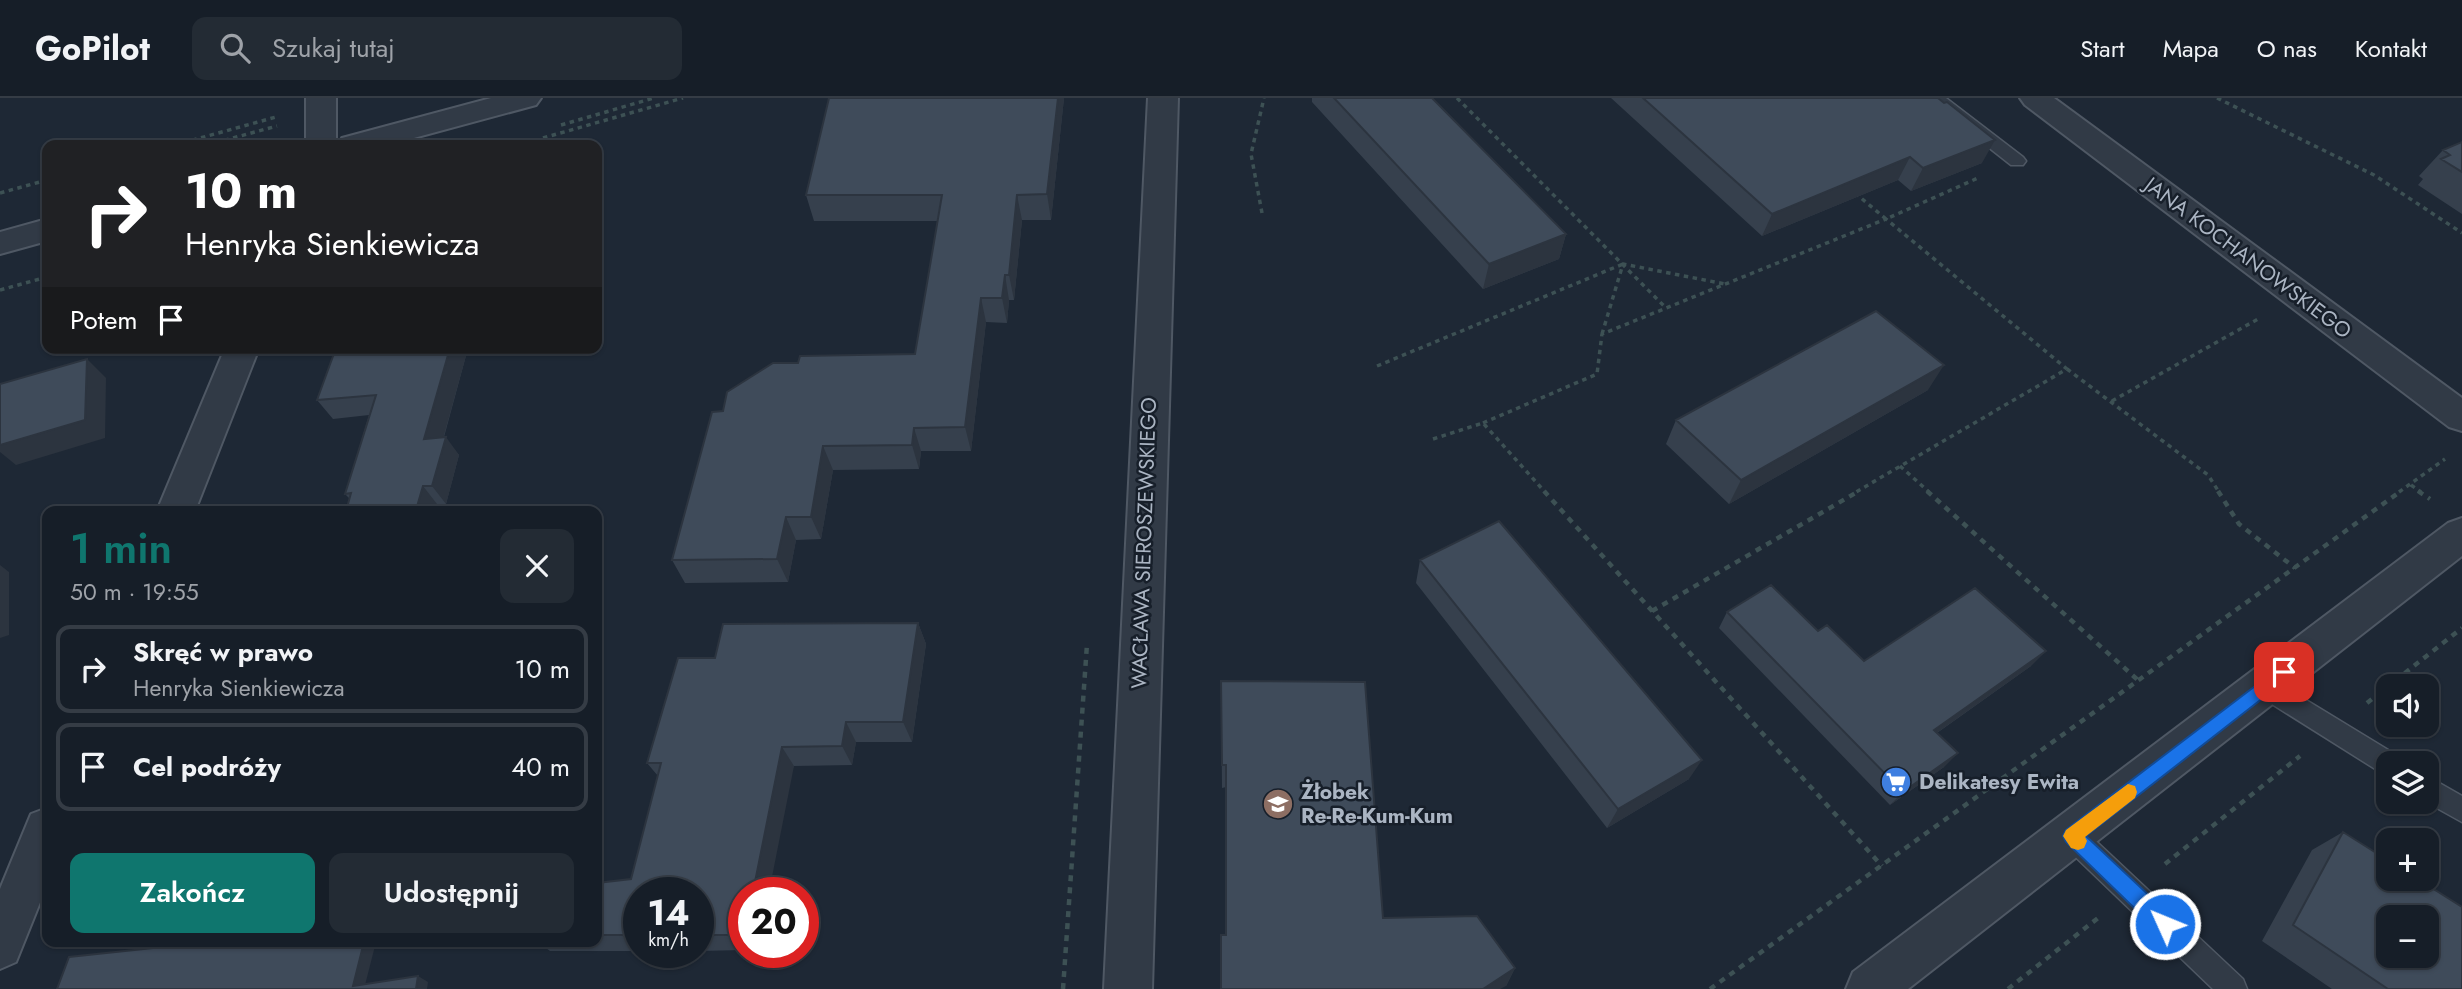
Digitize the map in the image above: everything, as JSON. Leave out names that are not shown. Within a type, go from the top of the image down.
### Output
[{"type":"street","points":[[371,140],[526,98]]},
{"type":"street","name":"WACŁAWA SIEROSZEWSKIEGO","points":[[1128,989],[1163,98]]},
{"type":"street","name":"JANA KOCHANOWSKIEGO","points":[[2035,98],[2462,417]]},
{"type":"street","points":[[321,140],[322,101]]},
{"type":"street","points":[[0,243],[42,231]]},
{"type":"street","points":[[178,506],[240,354]]},
{"type":"street","points":[[1870,989],[2462,534]]},
{"type":"street","points":[[0,946],[42,841]]},
{"type":"lane","points":[[1935,98],[2017,161]]},
{"type":"lane","points":[[2265,686],[2376,756]]},
{"type":"lane","points":[[2439,796],[2462,810]]},
{"type":"lane","points":[[2072,836],[2234,989]]},
{"type":"path","points":[[552,127],[654,98]]},
{"type":"path","points":[[543,138],[683,98]]},
{"type":"path","points":[[1262,213],[1251,154],[1264,98]]},
{"type":"path","points":[[1457,98],[1666,308]]},
{"type":"path","points":[[2217,98],[2374,175],[2462,233]]},
{"type":"path","points":[[195,140],[322,101]]},
{"type":"path","points":[[218,134],[219,140]]},
{"type":"path","points":[[237,136],[238,140]]},
{"type":"path","points":[[0,193],[42,181]]},
{"type":"path","points":[[1846,185],[2067,369],[2207,475],[2239,524],[2295,568]]},
{"type":"path","points":[[1602,334],[1917,206]]},
{"type":"path","points":[[1433,439],[1483,423],[1597,374],[1602,334],[1623,264]]},
{"type":"path","points":[[1377,366],[1623,264],[1726,284]]},
{"type":"path","points":[[0,290],[42,278]]},
{"type":"path","points":[[2112,401],[2268,313]]},
{"type":"path","points":[[1652,611],[2067,369]]},
{"type":"path","points":[[1483,423],[1882,866]]},
{"type":"path","points":[[1710,989],[2452,454]]},
{"type":"path","points":[[1900,466],[2139,681]]},
{"type":"path","points":[[2008,989],[2462,628]]},
{"type":"building","points":[[829,98],[1058,98],[1047,194],[1017,195],[1009,275],[1005,275],[1002,298],[981,298],[965,427],[914,428],[912,445],[823,446],[811,517],[786,517],[777,559],[672,560],[712,412],[723,411],[727,392],[773,363],[798,363],[800,356],[915,354],[942,195],[806,195]]},
{"type":"building","points":[[1334,98],[1432,98],[1566,234],[1489,264]]},
{"type":"building","points":[[1643,98],[1938,98],[1944,103],[1947,102],[1995,140],[1923,168],[1910,157],[1772,214]]},
{"type":"building","points":[[2462,142],[2462,172],[2441,159],[2450,155],[2443,150]]},
{"type":"building","points":[[1876,311],[1944,365],[1741,480],[1676,420]]},
{"type":"building","points":[[334,354],[448,354],[424,439],[446,437],[432,486],[423,486],[417,506],[347,506],[351,493],[345,494],[376,395],[317,400]]},
{"type":"building","points":[[87,359],[85,420],[0,445],[0,384]]},
{"type":"building","points":[[1499,521],[1702,760],[1618,809],[1420,560]]},
{"type":"building","points":[[1771,585],[1818,631],[1827,625],[1864,661],[1975,588],[2046,651],[1934,730],[1958,753],[1903,792],[1727,612]]},
{"type":"building","points":[[918,623],[903,722],[846,722],[842,746],[782,747],[756,877],[728,877],[728,935],[714,935],[714,877],[632,877],[661,763],[647,763],[678,658],[715,658],[723,624]]},
{"type":"building","points":[[1221,681],[1365,682],[1383,918],[1477,916],[1515,968],[1483,989],[1221,989],[1221,935],[1226,935],[1226,765],[1222,765]]},
{"type":"building","points":[[2343,832],[2376,853],[2376,891],[2437,891],[2462,907],[2462,989],[2388,989],[2293,925]]},
{"type":"building","points":[[623,880],[623,935],[602,935],[602,882]]},
{"type":"building","points":[[162,947],[363,947],[353,986],[418,976],[416,989],[57,989],[69,957]]},
{"type":"slow traffic","points":[[2078,841],[2072,836],[2128,792]]},
{"type":"place","name":"Delikatesy Ewita","points":[[1896,782]]},
{"type":"place","name":"Żłobek Re-Re-Kum-Kum","points":[[1278,804]]},
{"type":"route","points":[[2165,924],[2072,836],[2284,672]]}]
